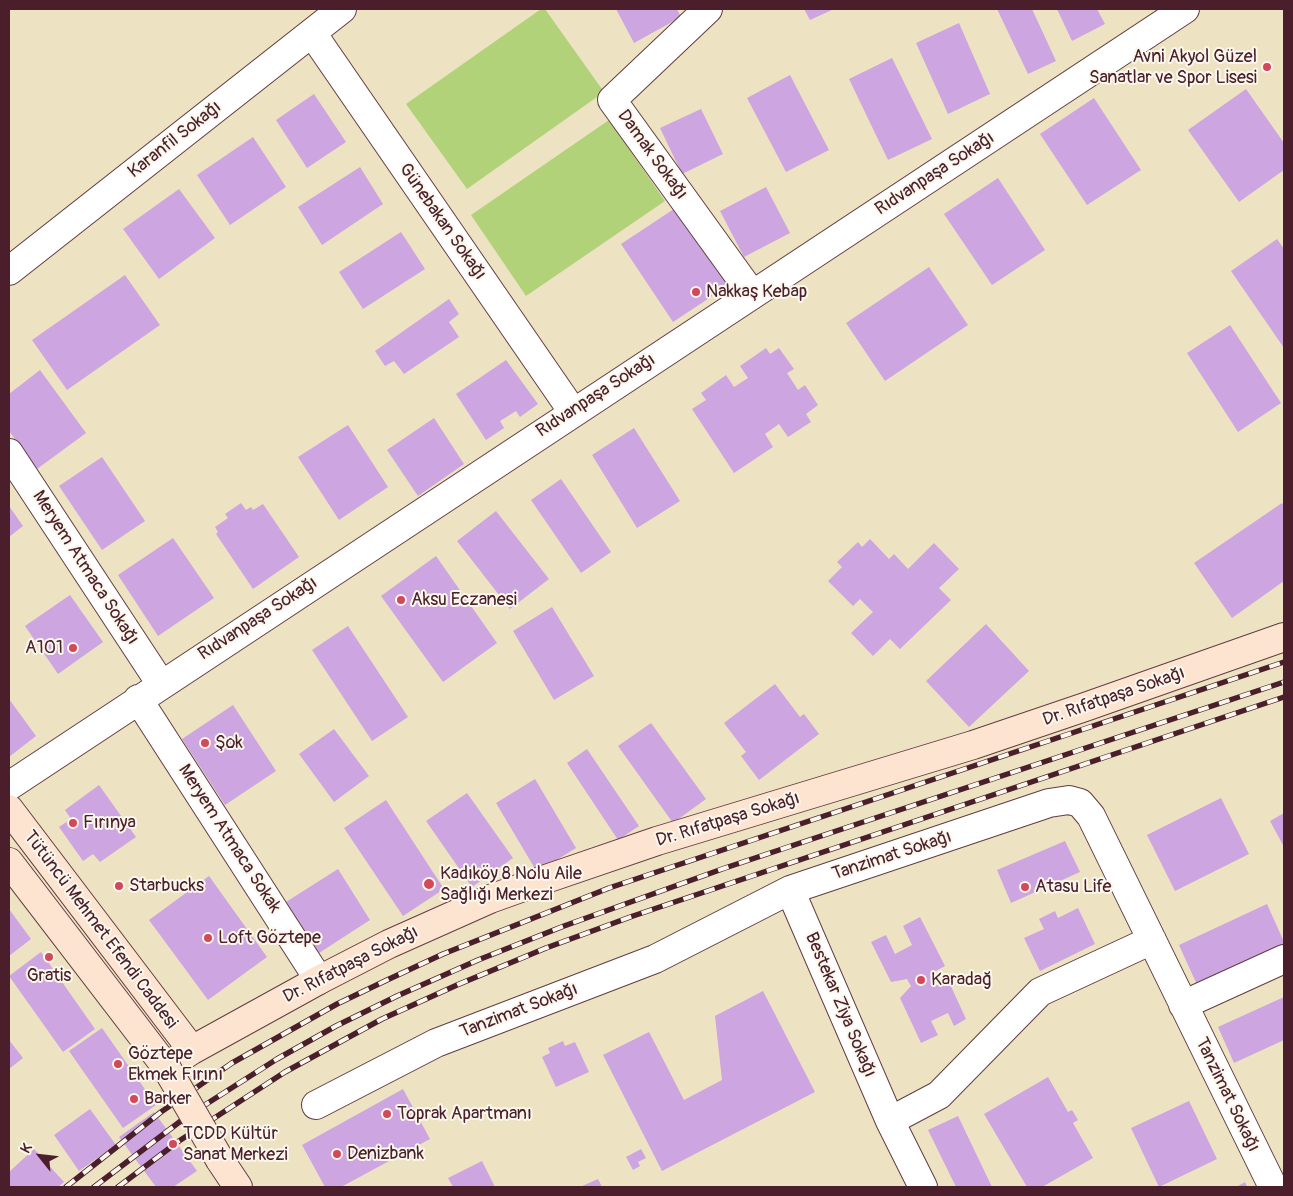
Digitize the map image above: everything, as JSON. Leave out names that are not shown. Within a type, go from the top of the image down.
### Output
[{"type":"street","name":"Karanfil Sokağı","points":[[9,271],[342,9]]},
{"type":"street","name":"Damak Sokağı","points":[[708,9],[612,100],[752,294]]},
{"type":"street","name":"Rıdvanpaşa Sokağı","points":[[9,786],[572,412],[1185,9]]},
{"type":"street","name":"Günebakan Sokağı","points":[[312,33],[572,412]]},
{"type":"street","name":"Meryem Atmaca Sokağı","points":[[9,453],[161,684]]},
{"type":"street","name":"Dr. Rıfatpaşa Sokağı","points":[[166,1067],[192,1050],[319,980],[389,944],[458,912],[543,880],[657,842],[973,745],[1284,637]]},
{"type":"street","name":"Meryem Atmaca Sokak","points":[[138,699],[319,980]]},
{"type":"street","name":"Tanzimat Sokağı","points":[[316,1105],[436,1043],[655,959],[790,890],[1048,803],[1069,800],[1080,804],[1091,816],[1273,1187]]},
{"type":"street","name":"Tütüncü Mehmet Efendi Caddesi","points":[[9,809],[192,1050]]},
{"type":"street","name":"Tütüncü Mehmet Efendi Caddesi","points":[[9,862],[166,1067],[220,1160],[238,1187]]},
{"type":"street","name":"Bestekar Ziya Sokağı","points":[[790,890],[890,1121],[923,1187]]},
{"type":"street","points":[[890,1121],[939,1096],[1040,992],[1152,940]]},
{"type":"street","points":[[1183,1006],[1284,958]]},
{"type":"green space","points":[[541,9],[545,9],[604,92],[467,189],[406,104]]},
{"type":"green space","points":[[609,120],[665,201],[526,296],[471,215]]},
{"type":"building","points":[[616,9],[677,9],[681,17],[634,43]]},
{"type":"building","points":[[804,9],[834,9],[810,20]]},
{"type":"building","points":[[997,9],[1032,9],[1056,61],[1028,74]]},
{"type":"building","points":[[1057,9],[1097,9],[1105,24],[1072,41]]},
{"type":"building","points":[[959,23],[990,94],[948,114],[916,43]]},
{"type":"building","points":[[892,58],[932,139],[888,160],[849,79]]},
{"type":"building","points":[[790,75],[829,150],[786,172],[747,98]]},
{"type":"building","points":[[1246,89],[1284,143],[1284,170],[1239,202],[1188,130]]},
{"type":"building","points":[[314,94],[346,142],[307,168],[276,120]]},
{"type":"building","points":[[1094,98],[1141,170],[1087,205],[1040,134]]},
{"type":"building","points":[[701,109],[723,154],[682,174],[660,128]]},
{"type":"building","points":[[253,137],[286,187],[230,225],[197,175]]},
{"type":"building","points":[[360,167],[383,204],[322,245],[298,207]]},
{"type":"building","points":[[998,178],[1045,250],[992,285],[944,214]]},
{"type":"building","points":[[766,187],[790,233],[744,257],[720,211]]},
{"type":"building","points":[[179,189],[215,238],[159,279],[123,229]]},
{"type":"building","points":[[680,205],[732,283],[673,322],[621,244]]},
{"type":"building","points":[[401,232],[425,269],[363,309],[339,272]]},
{"type":"building","points":[[1277,239],[1284,249],[1284,348],[1231,271]]},
{"type":"building","points":[[929,267],[968,325],[885,381],[846,323]]},
{"type":"building","points":[[125,275],[160,325],[67,390],[32,340]]},
{"type":"building","points":[[449,299],[459,314],[449,322],[459,337],[404,374],[394,361],[385,366],[375,351]]},
{"type":"building","points":[[1230,325],[1281,403],[1238,432],[1187,353]]},
{"type":"building","points":[[766,348],[770,354],[779,348],[794,369],[787,373],[798,390],[805,385],[818,405],[806,414],[811,422],[788,437],[779,424],[765,434],[773,447],[734,473],[692,409],[706,400],[701,393],[726,375],[734,387],[748,378],[740,366]]},
{"type":"building","points":[[506,360],[538,404],[520,417],[516,411],[500,421],[504,428],[486,440],[456,394]]},
{"type":"building","points":[[40,370],[86,433],[37,469],[9,431],[9,394]]},
{"type":"building","points":[[434,418],[464,464],[418,496],[387,450]]},
{"type":"building","points":[[348,425],[388,487],[339,520],[298,457]]},
{"type":"building","points":[[634,428],[680,501],[637,528],[592,455]]},
{"type":"building","points":[[102,457],[145,521],[102,550],[59,486]]},
{"type":"building","points":[[561,479],[611,552],[581,573],[531,500]]},
{"type":"building","points":[[241,503],[246,510],[251,507],[253,510],[263,504],[299,557],[253,589],[216,534],[218,532],[215,527],[228,518],[225,514]]},
{"type":"building","points":[[1282,503],[1284,507],[1284,581],[1232,618],[1194,563]]},
{"type":"building","points":[[9,506],[23,526],[9,537]]},
{"type":"building","points":[[496,511],[549,579],[510,609],[457,541]]},
{"type":"building","points":[[173,538],[214,598],[158,636],[118,575]]},
{"type":"building","points":[[870,539],[889,559],[894,554],[908,569],[934,543],[959,569],[939,588],[951,600],[900,649],[890,639],[873,656],[851,633],[873,612],[860,599],[853,606],[828,581],[842,567],[837,562],[858,542],[862,547]]},
{"type":"building","points":[[436,556],[497,643],[443,682],[381,596]]},
{"type":"building","points":[[70,595],[103,642],[58,674],[25,626]]},
{"type":"building","points":[[552,607],[594,676],[554,700],[513,631]]},
{"type":"building","points":[[986,624],[1029,671],[969,727],[926,681]]},
{"type":"building","points":[[348,626],[408,717],[372,741],[312,650]]},
{"type":"building","points":[[775,684],[800,717],[804,714],[819,734],[759,780],[741,756],[746,752],[724,723]]},
{"type":"building","points":[[9,699],[36,736],[9,757]]},
{"type":"building","points":[[233,705],[276,771],[225,805],[182,739]]},
{"type":"building","points":[[651,723],[706,799],[673,823],[618,746]]},
{"type":"building","points":[[334,729],[369,776],[334,802],[299,754]]},
{"type":"building","points":[[587,749],[639,826],[618,840],[567,763]]},
{"type":"building","points":[[535,779],[576,848],[537,872],[496,803]]},
{"type":"building","points":[[99,785],[136,837],[100,862],[93,854],[83,861],[59,827],[71,819],[65,810]]},
{"type":"building","points":[[467,793],[513,858],[472,887],[426,821]]},
{"type":"building","points":[[1221,798],[1249,854],[1175,891],[1147,835]]},
{"type":"building","points":[[386,800],[444,889],[403,916],[344,828]]},
{"type":"building","points":[[1284,813],[1284,847],[1270,821]]},
{"type":"building","name":"Atasu Life","points":[[1065,841],[1080,872],[1011,903],[997,870]]},
{"type":"building","points":[[338,869],[370,920],[319,953],[286,902]]},
{"type":"building","name":"Loft Göztepe","points":[[209,876],[267,957],[208,1000],[149,920]]},
{"type":"building","points":[[1267,904],[1284,942],[1284,947],[1198,987],[1179,945]]},
{"type":"building","points":[[1078,908],[1095,944],[1040,971],[1024,938],[1044,929],[1039,919],[1055,911],[1058,918]]},
{"type":"building","points":[[9,909],[31,939],[9,956]]},
{"type":"building","name":"Karadağ","points":[[920,917],[945,966],[934,972],[935,986],[948,980],[966,1019],[954,1026],[948,1013],[931,1021],[938,1035],[921,1043],[900,998],[911,986],[907,979],[891,982],[871,942],[886,935],[895,954],[912,945],[903,926]]},
{"type":"building","points":[[41,952],[95,1029],[63,1052],[9,976]]},
{"type":"building","points":[[763,991],[815,1092],[662,1171],[603,1055],[649,1032],[684,1100],[722,1080],[715,1016]]},
{"type":"building","points":[[1284,997],[1284,1040],[1234,1063],[1218,1027]]},
{"type":"building","points":[[102,1028],[156,1105],[123,1128],[69,1051]]},
{"type":"building","points":[[9,1040],[23,1058],[9,1069]]},
{"type":"building","points":[[563,1041],[565,1046],[575,1042],[589,1072],[556,1087],[542,1057],[550,1053],[548,1048]]},
{"type":"building","points":[[1048,1077],[1068,1112],[1072,1110],[1078,1120],[1073,1123],[1093,1158],[1042,1187],[1027,1187],[984,1114]]},
{"type":"building","name":"Toprak Apartmanı","points":[[403,1089],[430,1139],[341,1187],[325,1187],[302,1145]]},
{"type":"building","points":[[1189,1101],[1217,1159],[1159,1187],[1131,1128]]},
{"type":"building","points":[[90,1109],[116,1145],[79,1171],[54,1135]]},
{"type":"building","points":[[154,1112],[197,1171],[173,1187],[156,1187],[119,1137]]},
{"type":"building","points":[[958,1116],[992,1187],[956,1187],[928,1130]]},
{"type":"building","points":[[34,1149],[64,1182],[58,1187],[9,1187],[9,1172]]},
{"type":"building","points":[[641,1149],[646,1158],[638,1162],[640,1166],[633,1170],[626,1157]]},
{"type":"building","points":[[482,1161],[495,1187],[453,1187],[448,1178]]},
{"type":"building","points":[[598,1179],[602,1187],[580,1187]]},
{"type":"building","points":[[1245,1182],[1247,1187],[1236,1187]]},
{"type":"railway","points":[[66,1187],[161,1112],[232,1063],[337,1004],[443,954],[609,888],[1284,662]]},
{"type":"railway","points":[[94,1187],[186,1117],[277,1059],[336,1026],[478,960],[564,926],[725,868],[1284,682]]},
{"type":"railway","points":[[118,1187],[179,1141],[285,1072],[382,1019],[457,985],[546,948],[633,916],[1284,697]]},
{"type":"place","name":"Avni Akyol Güzel Sanatlar ve Spor Lisesi","points":[[1267,67]]},
{"type":"place","name":"Nakkaş Kebap","points":[[696,292]]},
{"type":"place","name":"Aksu Eczanesi","points":[[401,600]]},
{"type":"place","name":"A101","points":[[73,648]]},
{"type":"place","name":"Şok","points":[[205,743]]},
{"type":"place","name":"Fırınya","points":[[73,823]]},
{"type":"place","name":"Kadıköy 8 Nolu Aile Sağlığı Merkezi","points":[[429,884]]},
{"type":"place","name":"Starbucks","points":[[119,886]]},
{"type":"place","name":"Atasu Life","points":[[1025,887]]},
{"type":"place","name":"Loft Göztepe","points":[[208,938]]},
{"type":"place","name":"Gratis","points":[[49,957]]},
{"type":"place","name":"Karadağ","points":[[921,980]]},
{"type":"place","name":"Göztepe Ekmek Fırını","points":[[118,1064]]},
{"type":"place","name":"Barker","points":[[134,1099]]},
{"type":"place","name":"Toprak Apartmanı","points":[[387,1114]]},
{"type":"place","name":"TCDD Kültür Sanat Merkezi","points":[[173,1144]]},
{"type":"place","name":"Denizbank","points":[[337,1154]]}]
